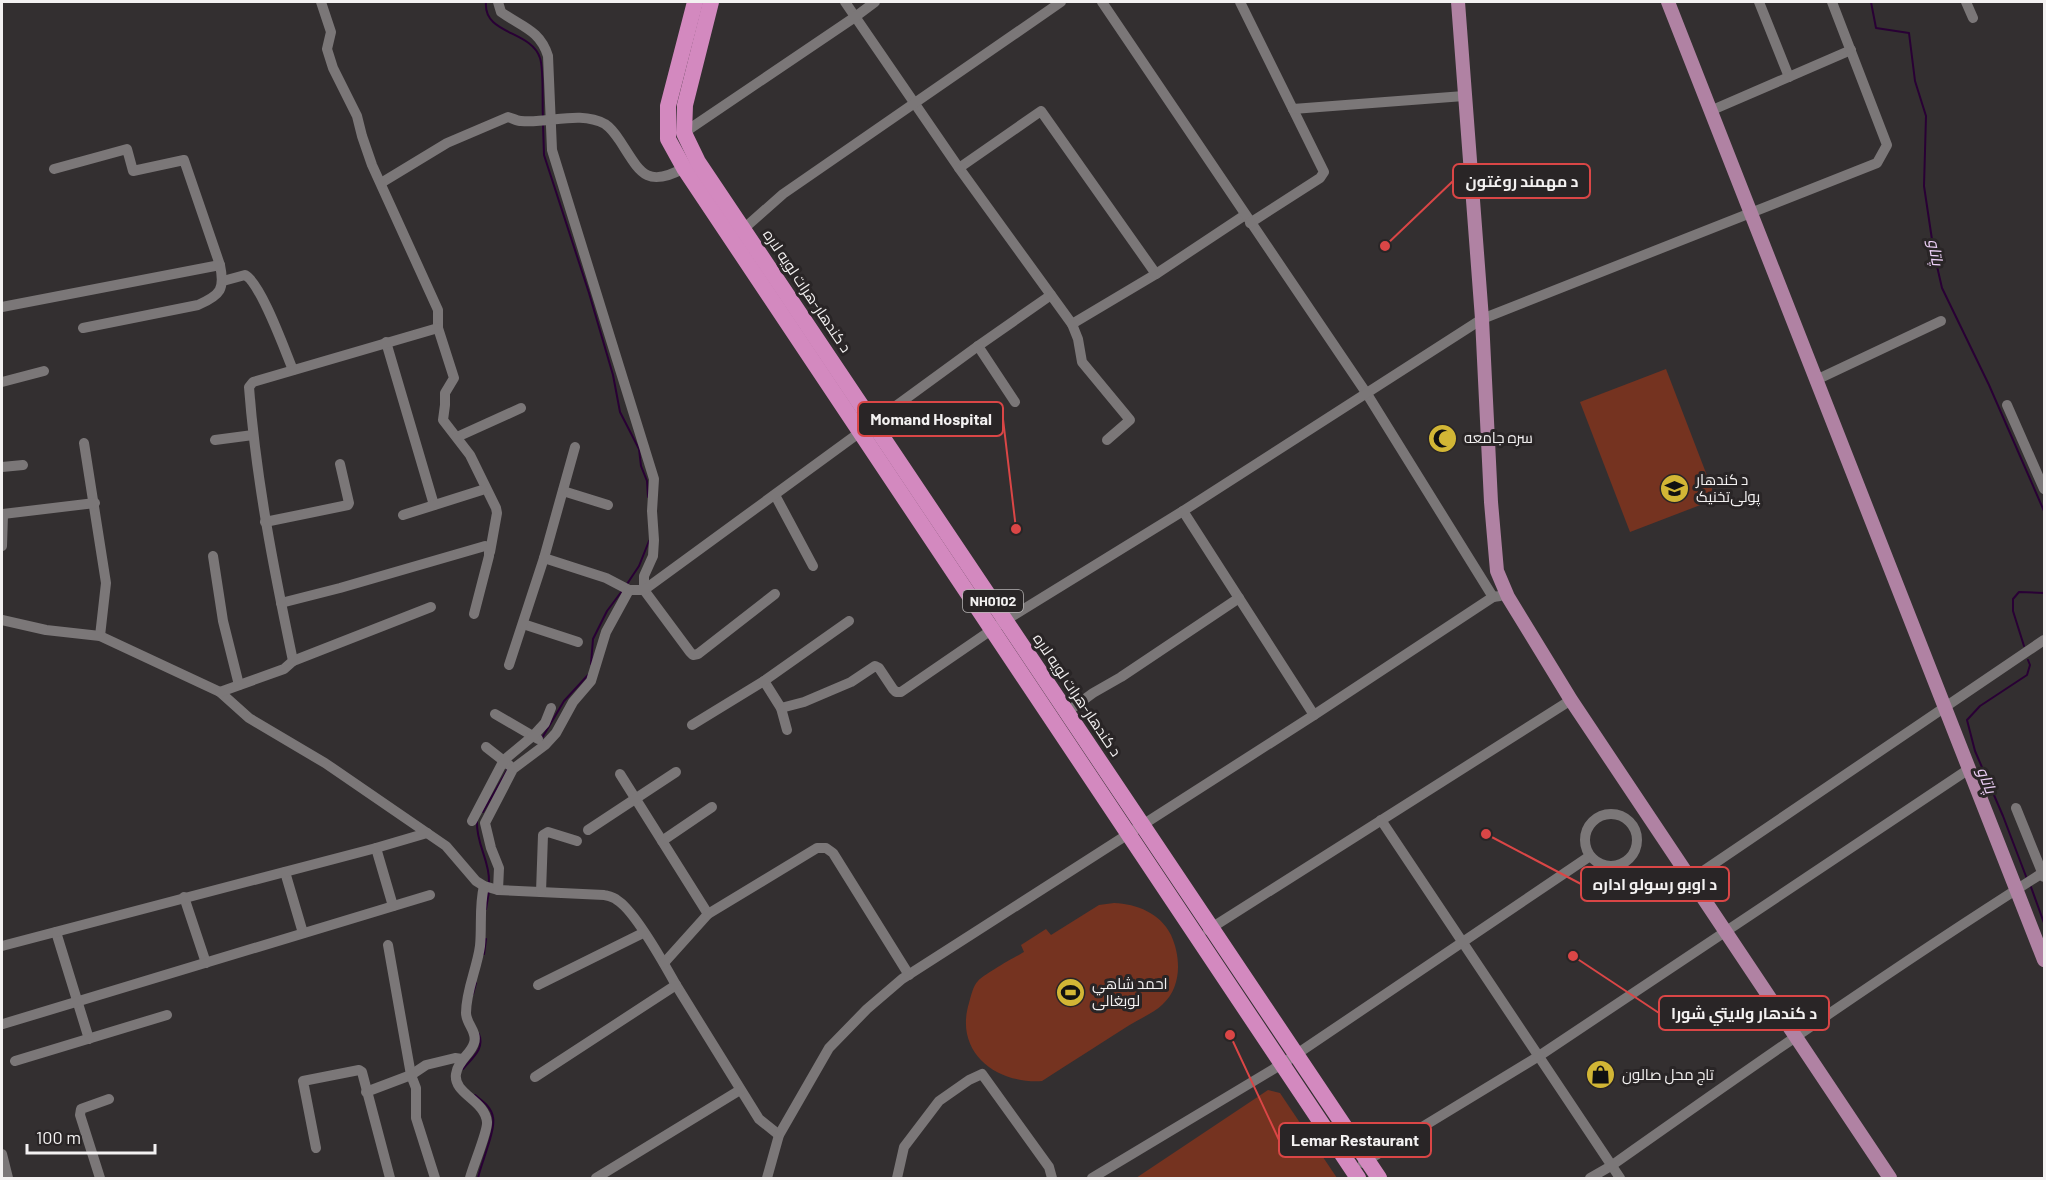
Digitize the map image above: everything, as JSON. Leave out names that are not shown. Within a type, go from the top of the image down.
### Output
[{"type":"highway","points":[[668,139],[669,106],[695,2]]},
{"type":"highway","name":"د کندهار-هرات لويه لاره","points":[[711,2],[685,105],[684,133],[737,234]]},
{"type":"highway","name":"د کندهار-هرات لويه لاره","points":[[668,139],[684,168],[737,234],[868,428],[1289,1060],[1355,1174]]},
{"type":"highway","name":"د کندهار-هرات لويه لاره","points":[[999,625],[1067,712],[1135,829]]},
{"type":"highway","name":"د کندهار-هرات لويه لاره","points":[[1289,1060],[1367,1160],[1379,1179]]},
{"type":"main road","points":[[1458,2],[1500,596],[1890,1179]]},
{"type":"main road","points":[[1668,2],[1969,769],[2035,879],[2044,960]]},
{"type":"street","points":[[321,2],[330,32],[327,49],[333,68],[357,116],[362,136],[381,183],[438,310],[438,328],[454,378],[444,393],[443,420],[470,455],[496,508],[490,552],[474,614]]},
{"type":"street","points":[[498,2],[501,12],[534,32],[544,44],[548,56],[547,120],[552,150],[654,479],[653,556],[644,576],[644,590],[693,655],[698,654],[775,594]]},
{"type":"street","points":[[844,2],[959,168],[1072,324],[1078,339],[1082,362],[1130,420],[1107,440]]},
{"type":"street","points":[[668,139],[684,133],[874,2]]},
{"type":"street","points":[[737,234],[783,194],[914,101],[1061,2]]},
{"type":"street","points":[[767,1179],[779,1136],[829,1048],[867,1009],[909,975],[1500,596],[1102,2]]},
{"type":"street","points":[[1072,324],[1320,177],[1324,172],[1240,2]]},
{"type":"street","points":[[1759,2],[1789,77]]},
{"type":"street","points":[[781,708],[804,702],[851,682],[875,666],[879,668],[893,689],[901,692],[999,625],[1183,511],[1482,319],[1877,163],[1887,145],[1832,2]]},
{"type":"street","points":[[1966,2],[1972,18]]},
{"type":"street","points":[[1710,111],[1851,50]]},
{"type":"street","points":[[1293,109],[1464,96]]},
{"type":"street","points":[[959,168],[1041,111],[1156,274]]},
{"type":"street","points":[[381,183],[447,143],[475,129],[508,117],[521,121],[579,118],[603,123],[609,127],[630,157],[649,177],[663,178],[684,168]]},
{"type":"street","points":[[54,169],[127,149],[133,171],[184,160],[220,265],[223,281],[220,291],[212,299],[198,305],[82,328]]},
{"type":"street","points":[[2,307],[220,265]]},
{"type":"street","points":[[223,281],[245,275],[251,278],[293,370]]},
{"type":"street","points":[[544,558],[606,578],[624,588],[644,590],[1051,295]]},
{"type":"street","points":[[1816,380],[1941,321]]},
{"type":"street","points":[[293,661],[265,522],[249,387],[253,382],[438,328]]},
{"type":"street","points":[[386,342],[434,505]]},
{"type":"street","points":[[978,346],[1015,402]]},
{"type":"street","points":[[2,382],[44,371]]},
{"type":"street","points":[[2007,405],[2044,489]]},
{"type":"street","points":[[457,437],[521,408]]},
{"type":"street","points":[[215,440],[253,435]]},
{"type":"street","points":[[84,443],[106,583],[100,636]]},
{"type":"street","points":[[509,665],[544,558],[575,447]]},
{"type":"street","points":[[265,522],[348,506],[340,464]]},
{"type":"street","points":[[2,467],[23,465]]},
{"type":"street","points":[[403,515],[482,490]]},
{"type":"street","points":[[563,491],[608,505]]},
{"type":"street","points":[[775,495],[813,566]]},
{"type":"street","points":[[2,546],[2,512],[95,502]]},
{"type":"street","points":[[1183,511],[1314,715]]},
{"type":"street","points":[[281,603],[486,546],[490,552]]},
{"type":"street","points":[[213,556],[223,621],[240,685]]},
{"type":"street","points":[[468,1178],[488,1123],[483,1108],[459,1088],[455,1076],[462,1059],[474,1044],[475,1035],[465,1016],[467,996],[480,947],[480,901],[490,888],[499,868],[490,848],[485,824],[513,769],[545,745],[555,733],[573,702],[591,681],[606,632],[624,588]]},
{"type":"street","points":[[1067,712],[1239,597]]},
{"type":"street","points":[[220,692],[284,669],[293,661],[431,607]]},
{"type":"street","points":[[2,620],[46,630],[100,636],[220,692],[249,718],[325,763],[446,846],[476,882],[490,888],[604,895],[618,900],[630,911],[664,963],[759,1119],[779,1136]]},
{"type":"street","points":[[692,725],[764,681],[849,621]]},
{"type":"street","points":[[523,624],[578,642]]},
{"type":"street","points":[[1690,880],[2044,640]]},
{"type":"street","points":[[764,681],[781,708],[787,730]]},
{"type":"street","points":[[1204,932],[1571,700]]},
{"type":"street","points":[[472,821],[504,760],[534,735],[545,723],[552,708]]},
{"type":"street","points":[[495,714],[534,735],[545,745]]},
{"type":"street","points":[[486,747],[513,769]]},
{"type":"street","points":[[1355,1174],[1367,1160],[1539,1056],[1969,769]]},
{"type":"street","points":[[588,830],[676,772]]},
{"type":"street","points":[[620,774],[708,914]]},
{"type":"street","points":[[662,840],[712,807]]},
{"type":"street","points":[[1590,1179],[1794,1036],[2035,879],[2016,808]]},
{"type":"street","points":[[1611,814],[1619,816],[1632,825],[1637,842],[1630,859],[1614,867],[1605,866],[1590,856],[1586,849],[1586,832],[1596,819],[1611,814]]},
{"type":"street","points":[[1632,825],[1647,816]]},
{"type":"street","points":[[1381,820],[1620,1179]]},
{"type":"street","points":[[541,892],[543,835],[548,832],[577,841]]},
{"type":"street","points":[[2,946],[427,833]]},
{"type":"street","points":[[376,848],[393,906]]},
{"type":"street","points":[[664,963],[708,914],[816,848],[826,848],[833,853],[909,975]]},
{"type":"street","points":[[1092,1179],[1289,1060],[1590,856]]},
{"type":"street","points":[[285,872],[303,933]]},
{"type":"street","points":[[3,1024],[430,895]]},
{"type":"street","points":[[184,897],[206,963]]},
{"type":"street","points":[[56,933],[89,1039]]},
{"type":"street","points":[[538,985],[643,933]]},
{"type":"street","points":[[388,945],[411,1075],[416,1088],[416,1118],[435,1179]]},
{"type":"street","points":[[535,1077],[676,986]]},
{"type":"street","points":[[15,1060],[166,1015]]},
{"type":"street","points":[[366,1092],[411,1075],[426,1065],[455,1058],[462,1059]]},
{"type":"street","points":[[316,1148],[303,1081],[359,1070],[362,1072],[390,1179]]},
{"type":"street","points":[[897,1179],[904,1147],[939,1101],[969,1080],[982,1074],[1049,1167],[1052,1179]]},
{"type":"street","points":[[596,1179],[740,1090]]},
{"type":"street","points":[[100,1179],[80,1115],[81,1109],[109,1099]]},
{"type":"street","points":[[2,1154],[8,1179]]},
{"type":"shaded area","points":[[1666,369],[1716,499],[1630,532],[1580,402]]},
{"type":"shaded area","name":"احمد شاهي لوبغالی","points":[[1114,903],[1131,905],[1147,911],[1161,921],[1171,935],[1177,953],[1178,971],[1174,989],[1169,997],[1155,1010],[1042,1081],[1025,1081],[1009,1077],[983,1062],[973,1050],[966,1021],[976,983],[1024,952],[1021,945],[1046,929],[1051,935],[1099,905]]},
{"type":"shaded area","points":[[1268,1090],[1280,1093],[1337,1178],[1136,1178]]},
{"type":"waterway","points":[[486,2],[487,13],[492,21],[527,42],[540,58],[543,118]]},
{"type":"waterway","name":"پاتاو","points":[[1871,2],[1876,28],[1909,33],[1915,81],[1926,116],[1924,186],[1942,288],[1989,385],[2044,511]]},
{"type":"waterway","points":[[543,124],[544,155],[589,293],[613,375],[620,412],[639,449],[641,466],[647,481],[648,497]]},
{"type":"waterway","points":[[627,584],[639,566],[649,541]]},
{"type":"waterway","points":[[591,664],[593,639],[607,611],[622,591]]},
{"type":"waterway","name":"پاتاو","points":[[2024,646],[2013,611],[2013,599],[2019,592],[2044,593]]},
{"type":"waterway","name":"پاتاو","points":[[2027,879],[1975,751],[1967,720],[1980,706],[2027,675],[2030,665],[2028,660]]},
{"type":"waterway","points":[[542,738],[564,701],[588,675]]},
{"type":"waterway","points":[[483,812],[509,767]]},
{"type":"waterway","points":[[477,822],[489,882]]},
{"type":"waterway","name":"پاتاو","points":[[2031,887],[2044,923]]},
{"type":"waterway","points":[[486,909],[489,891]]},
{"type":"waterway","points":[[484,954],[486,939]]},
{"type":"waterway","points":[[473,994],[476,983]]},
{"type":"waterway","points":[[463,1069],[479,1049],[479,1034]]},
{"type":"waterway","points":[[475,1095],[486,1104],[493,1117],[490,1138],[478,1178]]},
{"type":"place","name":"د مهمند روغتون","points":[[1385,246]]},
{"type":"place","name":"سره جامعه","points":[[1443,438]]},
{"type":"place","name":"د کندهار پولی‌تخنیک","points":[[1675,489]]},
{"type":"place","name":"Momand Hospital","points":[[1016,529]]},
{"type":"place","name":"د اوبو رسولو اداره","points":[[1486,834]]},
{"type":"place","name":"د کندهار ولايتي شورا","points":[[1573,956]]},
{"type":"place","name":"احمد شاهي لوبغالی","points":[[1071,993]]},
{"type":"place","name":"Lemar Restaurant","points":[[1230,1035]]},
{"type":"place","name":"تاج محل صالون","points":[[1601,1075]]}]
